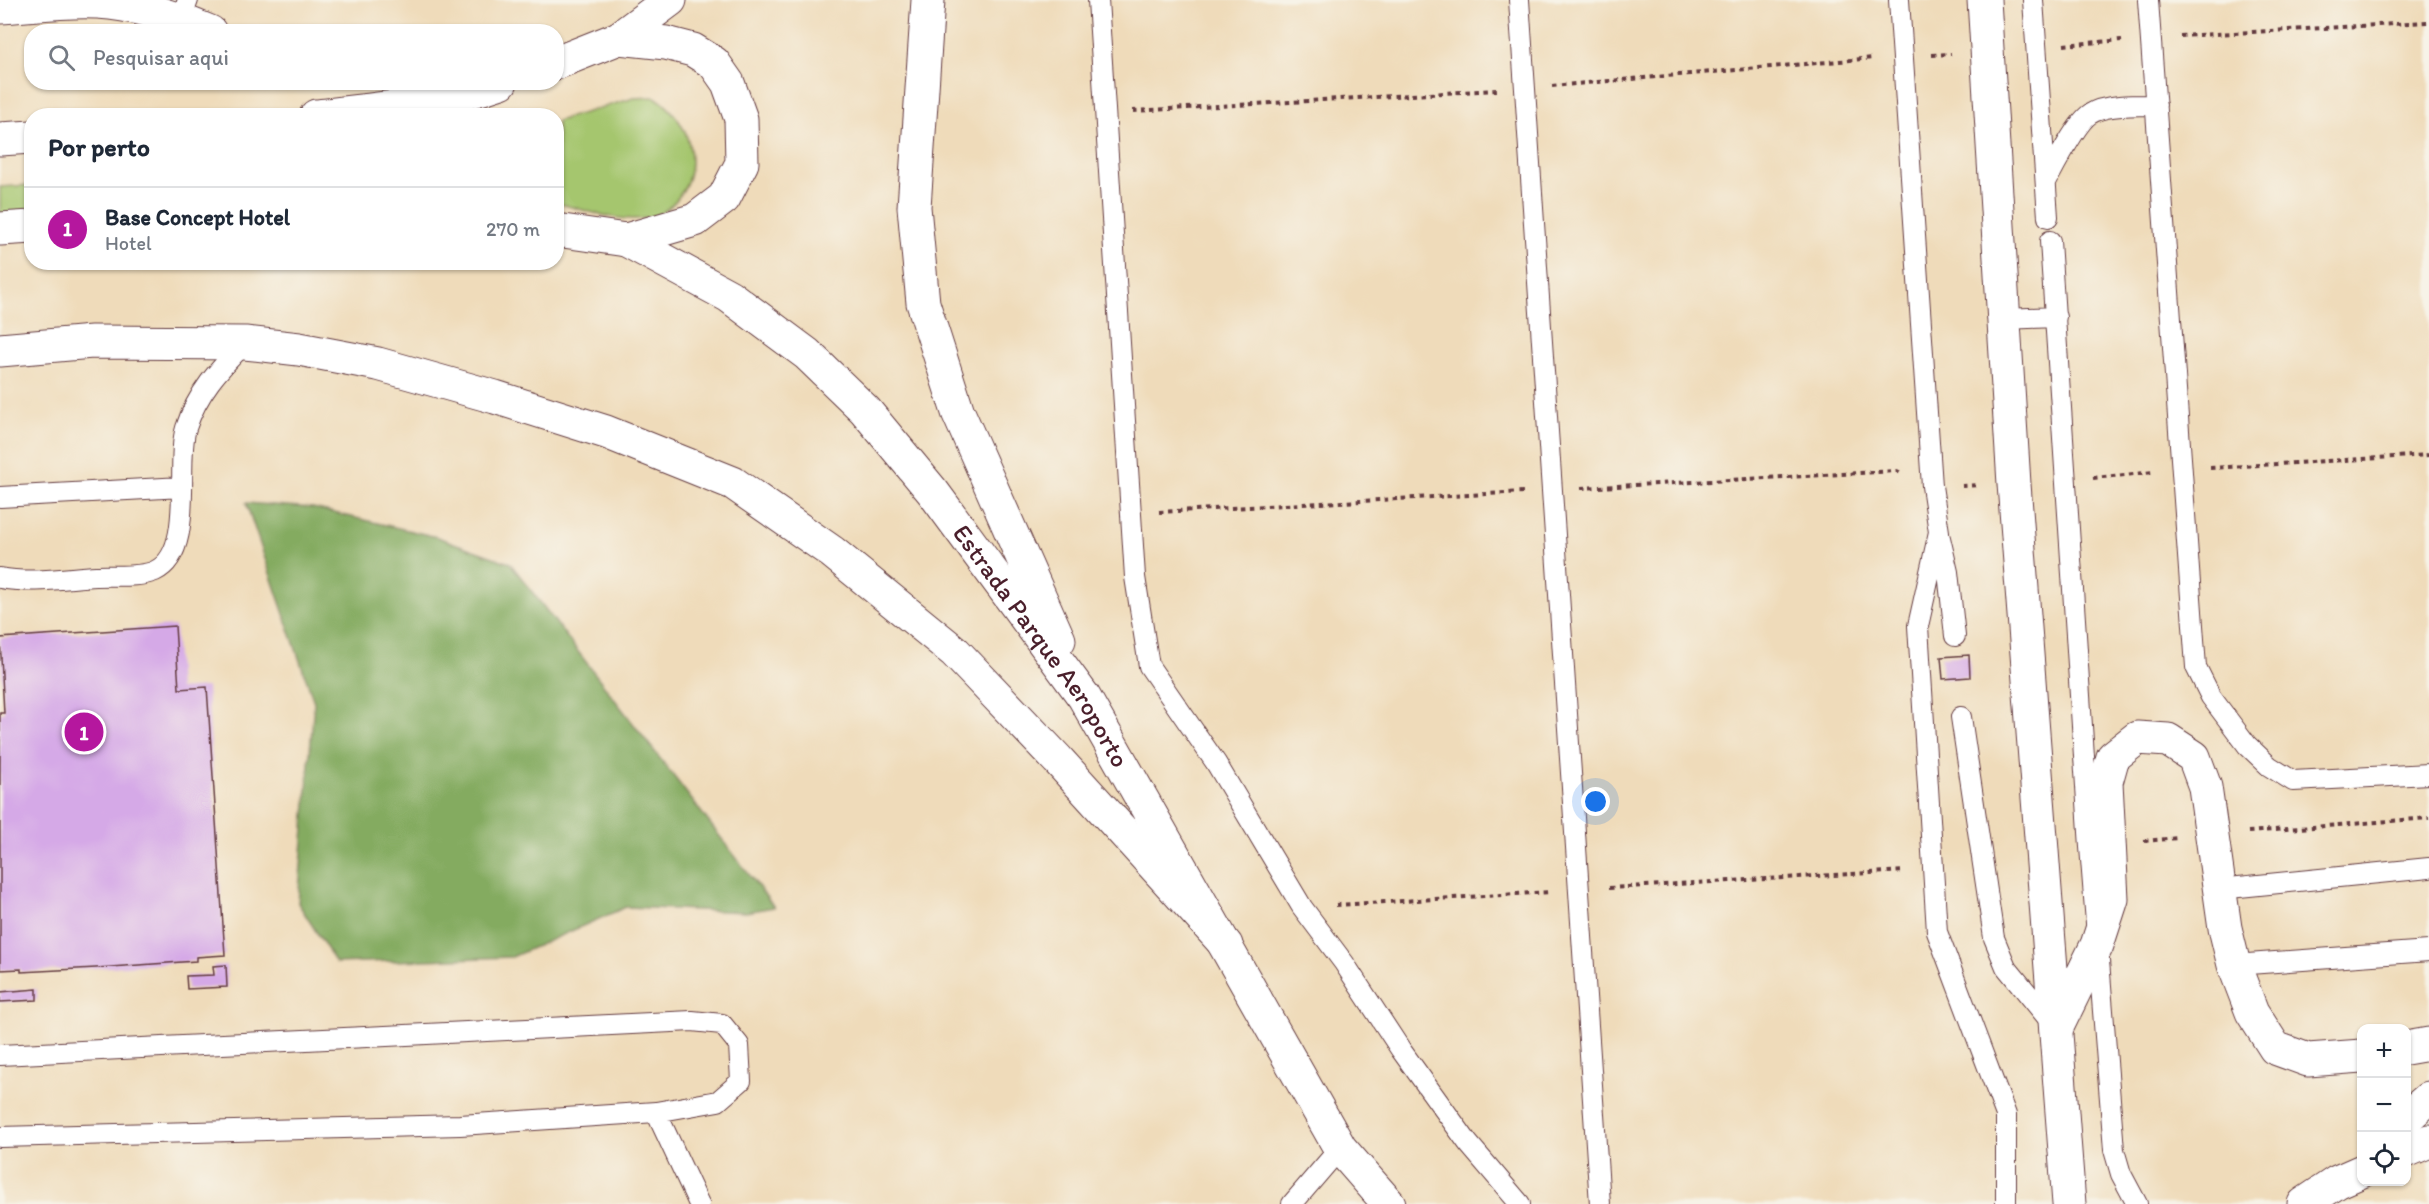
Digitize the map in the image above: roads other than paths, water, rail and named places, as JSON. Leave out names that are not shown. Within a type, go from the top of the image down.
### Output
[{"type":"main road","points":[[564,60],[619,39],[670,0]]},
{"type":"main road","points":[[928,0],[914,207],[923,303],[958,412],[1084,697]]},
{"type":"main road","points":[[1984,0],[2014,484],[2070,1204]]},
{"type":"main road","points":[[0,7],[96,2],[122,4],[193,17]]},
{"type":"main road","points":[[619,39],[666,44],[693,50],[714,63],[728,83],[741,119],[742,163],[724,198],[695,220],[626,240]]},
{"type":"main road","points":[[385,108],[459,97],[479,90]]},
{"type":"main road","points":[[0,139],[24,138]]},
{"type":"main road","points":[[0,229],[24,228]]},
{"type":"main road","name":"Estrada Parque Aeroporto","points":[[564,231],[626,240],[729,296],[807,354],[865,410],[933,492],[1084,697],[1340,1148],[1389,1204]]},
{"type":"main road","points":[[0,350],[92,342],[244,343],[299,349],[378,364],[495,397],[606,432],[733,483],[832,552],[955,652],[1058,760],[1226,945]]},
{"type":"main road","points":[[2056,1029],[2097,945],[2112,898],[2106,782],[2113,757],[2137,738],[2168,740],[2194,757],[2205,787],[2219,889],[2234,964],[2252,1012],[2275,1048],[2308,1060],[2357,1056]]},
{"type":"main road","points":[[2411,1047],[2429,1044]]},
{"type":"main road","points":[[2411,1114],[2429,1098]]},
{"type":"main road","points":[[2411,1149],[2429,1141]]},
{"type":"main road","points":[[2304,1204],[2349,1176]]},
{"type":"lane","points":[[1098,0],[1135,577],[1149,666],[1216,763],[1302,907],[1344,963],[1437,1102],[1520,1204]]},
{"type":"lane","points":[[1519,0],[1600,1204]]},
{"type":"lane","points":[[1899,0],[1932,486],[1948,572],[1955,636]]},
{"type":"lane","points":[[2033,0],[2048,217]]},
{"type":"lane","points":[[2148,0],[2196,667],[2211,697],[2247,745],[2269,766],[2293,781],[2429,774]]},
{"type":"lane","points":[[2046,182],[2071,138],[2090,114],[2124,106],[2156,105]]},
{"type":"lane","points":[[2050,241],[2064,481],[2114,1150],[2121,1174],[2137,1204]]},
{"type":"lane","points":[[2005,319],[2056,317]]},
{"type":"lane","points":[[0,578],[17,581],[155,570],[176,543],[182,511],[185,430],[208,381],[244,343]]},
{"type":"lane","points":[[0,497],[182,487]]},
{"type":"lane","points":[[1939,532],[1918,626],[1937,932],[2006,1115],[2006,1204]]},
{"type":"lane","points":[[1961,717],[1994,938],[2006,967],[2056,1029]]},
{"type":"lane","points":[[2219,889],[2429,868]]},
{"type":"lane","points":[[2234,964],[2429,951]]},
{"type":"lane","points":[[0,1054],[692,1021],[722,1024],[739,1045],[741,1081],[718,1101],[656,1112],[460,1125],[0,1137]]},
{"type":"lane","points":[[656,1112],[699,1204]]},
{"type":"lane","points":[[1292,1204],[1340,1148]]},
{"type":"place","name":"Base Concept Hotel","points":[[84,732]]}]
